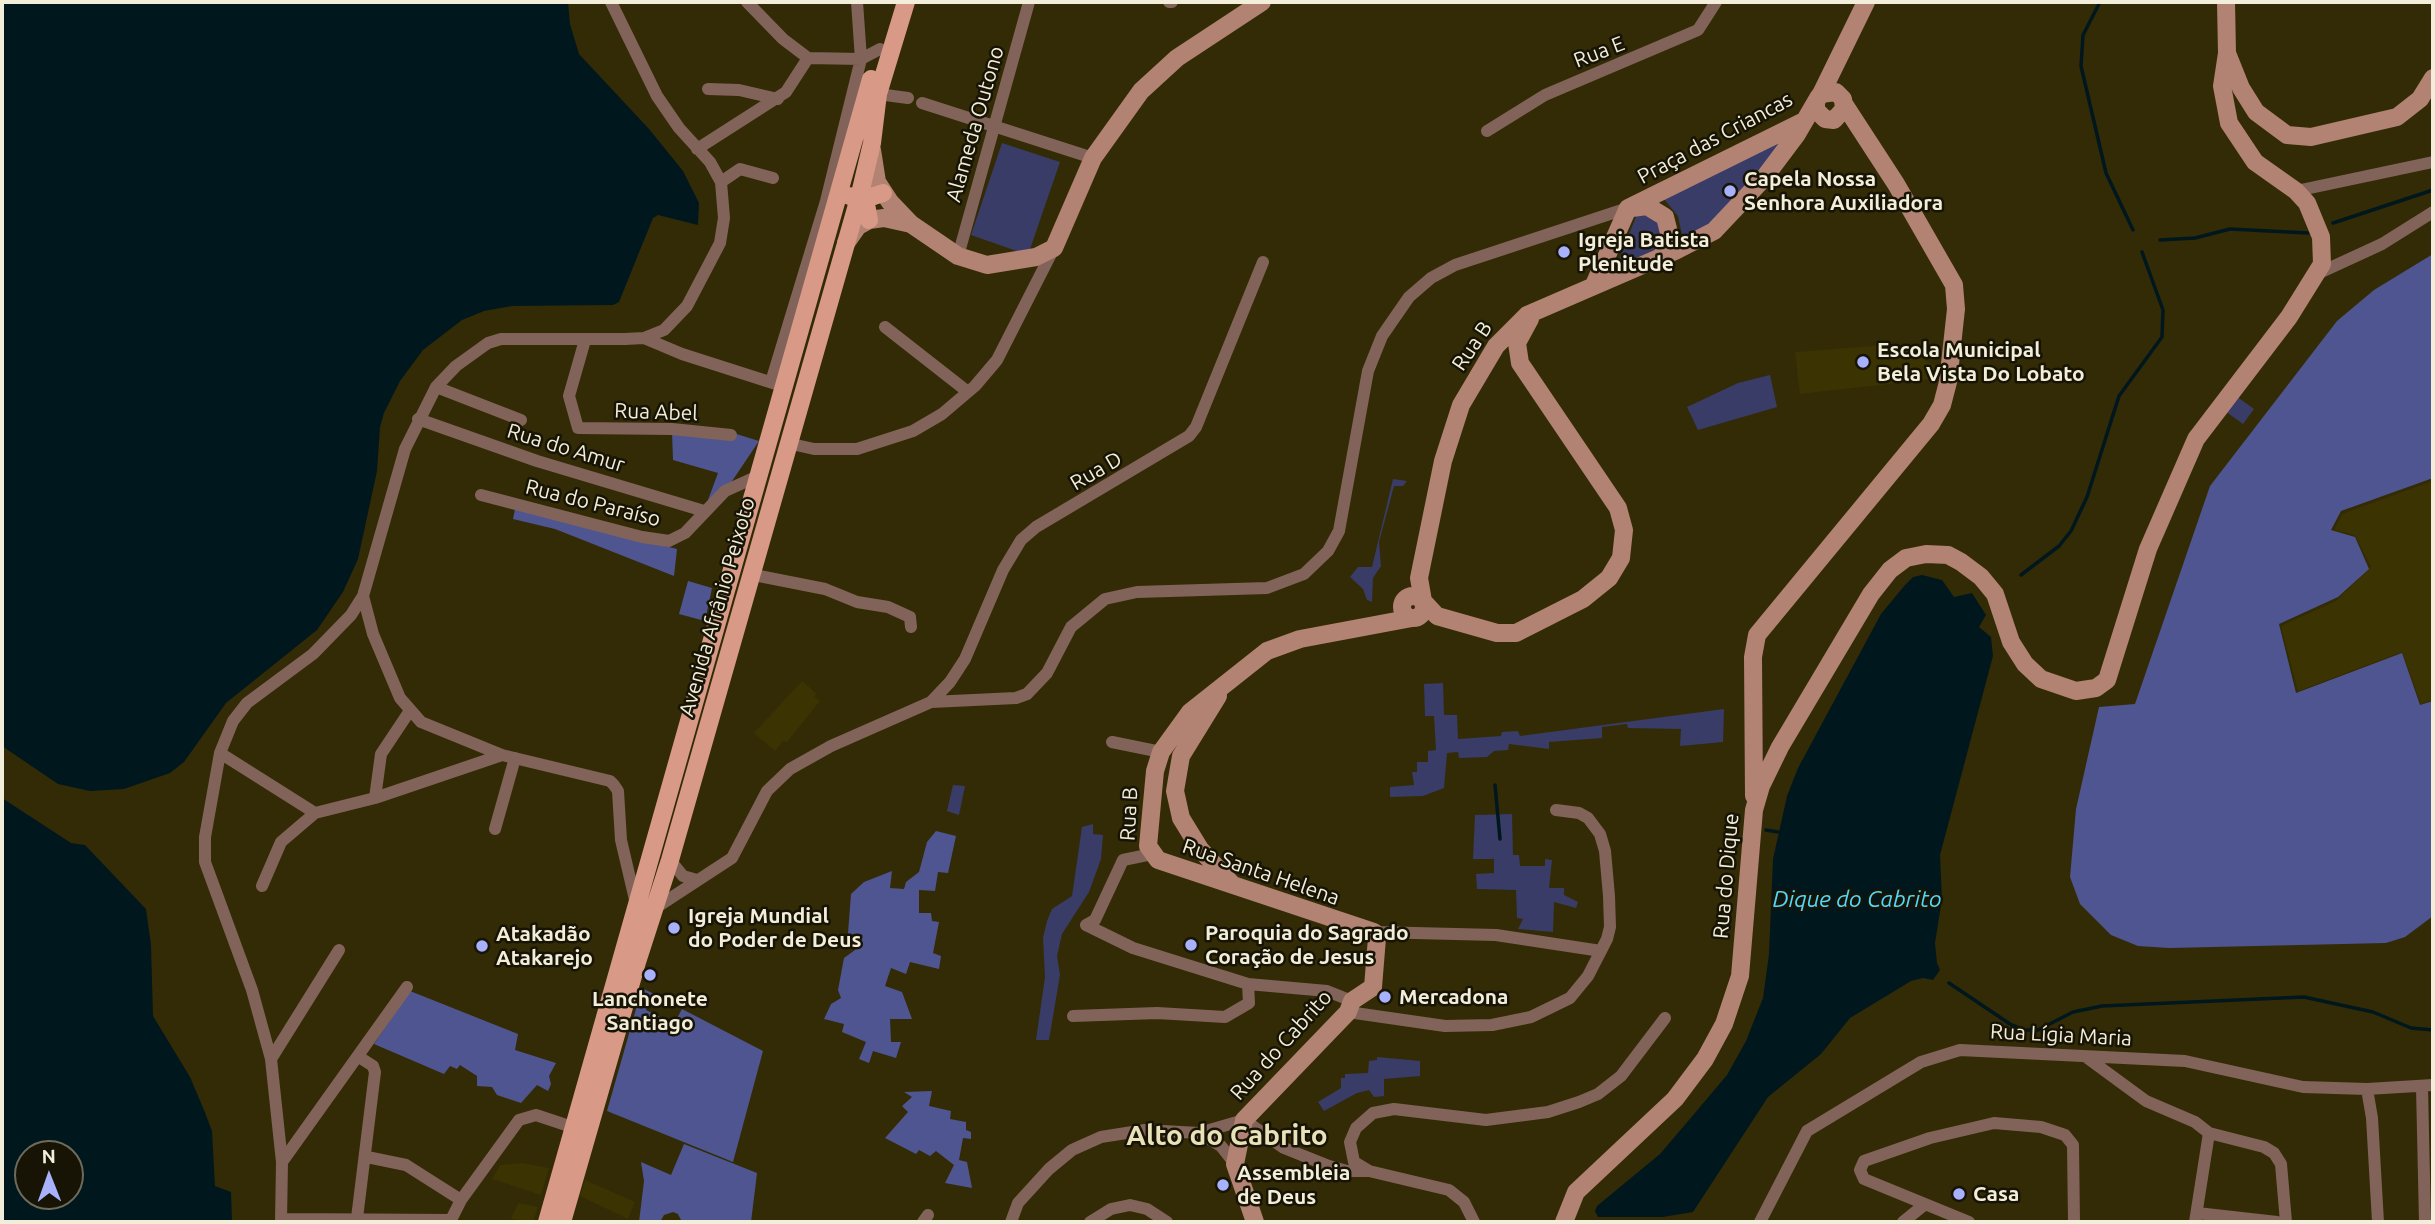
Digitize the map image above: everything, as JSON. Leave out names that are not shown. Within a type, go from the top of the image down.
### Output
[{"type":"main road","name":"Avenida Afrânio Peixoto","points":[[562,1222],[778,384],[839,193],[893,2]]},
{"type":"main road","name":"Avenida Afrânio Peixoto","points":[[547,1222],[572,1127],[644,907],[670,860],[787,443],[846,243],[862,199],[878,94],[906,2]]},
{"type":"main road","points":[[839,193],[862,199],[883,193]]},
{"type":"main road","points":[[862,199],[869,220]]},
{"type":"street","points":[[572,1127],[536,1115],[524,1117],[514,1125],[461,1200],[451,1221],[357,1218],[281,1220],[282,1162],[271,1059],[252,989],[205,862],[205,837],[220,753],[227,732],[241,709],[313,654],[351,614],[363,596],[395,477],[418,419],[436,387],[467,357],[498,339],[644,338],[664,330],[677,319],[720,243],[724,218],[721,182],[710,162],[657,96],[611,2]]},
{"type":"street","points":[[747,2],[783,39],[808,58],[861,59],[880,49]]},
{"type":"street","points":[[644,338],[682,354],[778,384],[861,59],[857,2]]},
{"type":"street","name":"Alameda Outono","points":[[958,256],[1029,2]]},
{"type":"street","points":[[787,443],[840,450],[874,445],[913,431],[942,414],[968,392],[997,360],[1054,248],[1093,158],[1131,102],[1163,69],[1262,2]]},
{"type":"street","name":"Rua E","points":[[1487,131],[1545,95],[1698,30],[1716,2]]},
{"type":"street","points":[[1837,66],[1844,102],[1839,117],[1827,120],[1818,114],[1819,98],[1866,2]]},
{"type":"street","points":[[2226,2],[2227,53],[2222,86],[2229,123],[2255,162],[2307,203],[2321,237],[2323,258],[2319,273]]},
{"type":"street","points":[[2227,53],[2241,88],[2256,112],[2278,132],[2299,137],[2390,119],[2405,113],[2420,99],[2433,78]]},
{"type":"street","points":[[697,149],[778,99],[796,82],[808,58]]},
{"type":"street","points":[[708,89],[739,90],[778,99]]},
{"type":"street","points":[[1754,810],[1753,657],[1758,635],[1931,424],[1946,391],[1956,309],[1954,285],[1946,268],[1844,102],[1831,91],[1819,98]]},
{"type":"street","points":[[878,94],[908,98]]},
{"type":"street","name":"Praça das Criancas","points":[[1594,285],[1629,208],[1806,120],[1819,98]]},
{"type":"street","points":[[922,103],[1093,158]]},
{"type":"street","points":[[1806,120],[1827,120],[1850,125],[1864,135]]},
{"type":"street","name":"Rua B","points":[[1235,887],[1200,849],[1177,804],[1177,774],[1190,712],[1259,656],[1283,644],[1386,621],[1419,610],[1419,578],[1443,461],[1461,405],[1496,346],[1519,321],[1538,310],[1705,237],[1729,218],[1806,120]]},
{"type":"street","points":[[872,143],[874,171],[883,193],[911,224],[958,256],[972,262],[999,264],[1036,257],[1054,248]]},
{"type":"street","points":[[2295,191],[2433,162]]},
{"type":"street","points":[[721,182],[740,169],[773,178]]},
{"type":"street","points":[[363,596],[384,662],[409,712],[438,731],[502,755],[610,780],[618,791],[621,840],[644,907],[698,880],[732,859],[767,791],[790,769],[831,746],[931,702],[1016,698],[1027,694],[1047,673],[1071,626],[1088,609],[1111,596],[1266,588],[1304,574],[1328,551],[1339,531],[1370,363],[1382,336],[1409,297],[1431,278],[1455,265],[1629,208],[1647,206],[1665,217],[1670,237],[1662,256]]},
{"type":"street","points":[[2319,273],[2382,244],[2433,212]]},
{"type":"street","points":[[1604,216],[1614,219],[1617,232]]},
{"type":"street","points":[[846,243],[858,226],[869,220],[884,218],[911,224]]},
{"type":"street","name":"Rua D","points":[[931,702],[950,682],[965,659],[1003,570],[1021,540],[1036,527],[1189,436],[1196,427],[1263,262]]},
{"type":"street","name":"Rua do Dique","points":[[1563,1222],[1576,1192],[1667,1108],[1699,1068],[1724,1024],[1741,966],[1754,810],[1768,769],[1882,580],[1906,558],[1926,554],[1948,555],[1970,568],[1995,594],[2011,642],[2033,673],[2050,684],[2067,690],[2090,690],[2102,685],[2111,672],[2148,549],[2196,439],[2319,273]]},
{"type":"street","points":[[1404,601],[1403,612],[1419,610],[1497,633],[1516,633],[1583,599],[1615,572],[1623,551],[1624,530],[1618,508],[1520,363],[1517,354],[1520,335],[1538,310]]},
{"type":"street","points":[[885,327],[968,392]]},
{"type":"street","name":"Rua Abel","points":[[585,340],[569,396],[575,421],[580,429],[672,429],[731,435]]},
{"type":"street","points":[[436,387],[521,420]]},
{"type":"street","name":"Rua do Amur","points":[[418,419],[537,461],[704,511]]},
{"type":"street","name":"Rua do Paraíso","points":[[481,495],[661,541],[685,533],[704,511],[732,487],[756,477]]},
{"type":"street","points":[[749,574],[825,589],[857,602],[888,607],[910,617],[911,627]]},
{"type":"street","points":[[1386,621],[1404,601],[1419,578]]},
{"type":"street","points":[[375,798],[381,754],[409,712]]},
{"type":"street","name":"Rua B","points":[[1152,854],[1148,846],[1152,793],[1161,752],[1185,730]]},
{"type":"street","points":[[1755,739],[1780,747]]},
{"type":"street","points":[[1111,742],[1161,752]]},
{"type":"street","points":[[220,753],[315,813]]},
{"type":"street","points":[[262,886],[281,842],[315,813],[375,798],[502,755]]},
{"type":"street","points":[[495,829],[515,758]]},
{"type":"street","points":[[1073,1016],[1157,1013],[1226,1017],[1249,1003],[1248,984],[1326,991],[1350,1007],[1445,1026],[1509,1023],[1546,1011],[1570,998],[1583,983],[1601,951],[1610,927],[1605,850],[1600,834],[1588,818],[1571,810],[1556,810]]},
{"type":"street","name":"Rua Santa Helena","points":[[1248,984],[1112,940],[1086,925],[1095,920],[1120,864],[1125,859],[1152,854],[1158,860],[1374,932],[1496,935],[1601,951]]},
{"type":"street","points":[[670,860],[683,876],[698,880]]},
{"type":"street","name":"Rua do Cabrito","points":[[1011,1222],[1025,1194],[1055,1164],[1082,1144],[1101,1136],[1134,1131],[1199,1133],[1244,1120],[1374,985],[1374,932]]},
{"type":"street","points":[[271,1059],[339,950]]},
{"type":"street","points":[[282,1162],[407,987]]},
{"type":"street","points":[[1369,1171],[1354,1162],[1350,1147],[1356,1128],[1373,1113],[1394,1109],[1486,1120],[1548,1112],[1598,1094],[1620,1076],[1665,1018]]},
{"type":"street","name":"Rua Lígia Maria","points":[[1760,1222],[1807,1130],[1921,1062],[1966,1050],[2185,1061],[2303,1087],[2367,1089],[2427,1086]]},
{"type":"street","points":[[2083,1056],[2099,1065],[2142,1099],[2195,1122],[2209,1133],[2264,1147],[2279,1158],[2287,1222]]},
{"type":"street","points":[[357,1218],[367,1157],[375,1072],[373,1066],[359,1057]]},
{"type":"street","points":[[2426,1222],[2427,1086]]},
{"type":"street","points":[[2367,1089],[2372,1118],[2378,1222]]},
{"type":"street","points":[[1244,1120],[1255,1130],[1293,1152],[1347,1171],[1369,1171],[1450,1190],[1464,1202],[1474,1222]]},
{"type":"street","name":"Rua do Cabrito","points":[[1235,1164],[1244,1120]]},
{"type":"street","points":[[1969,1222],[1864,1179],[1860,1170],[1864,1161],[1935,1137],[2000,1123],[2042,1127],[2065,1135],[2073,1145],[2074,1222]]},
{"type":"street","points":[[1199,1133],[1221,1146],[1235,1164],[1255,1222]]},
{"type":"street","points":[[2209,1133],[2196,1218],[2277,1222]]},
{"type":"street","points":[[367,1157],[406,1165],[461,1200]]},
{"type":"street","points":[[1090,1222],[1111,1209],[1130,1205],[1147,1209],[1167,1222]]},
{"type":"street","points":[[1903,1222],[1924,1205]]},
{"type":"shaded area","points":[[1787,136],[1757,179],[1706,228],[1616,267],[1637,214],[1655,217],[1667,241],[1682,235],[1678,216],[1664,199]]},
{"type":"shaded area","points":[[1002,143],[1060,162],[1028,255],[971,235]]},
{"type":"shaded area","points":[[2433,254],[2433,478],[2341,511],[2331,530],[2355,537],[2369,569],[2338,597],[2279,624],[2296,693],[2402,653],[2420,705],[2433,701],[2433,916],[2405,937],[2386,943],[2169,948],[2138,946],[2111,935],[2080,904],[2070,877],[2076,809],[2099,707],[2135,704],[2210,486],[2337,321],[2374,290]]},
{"type":"shaded area","name":"Escola Municipal Bela Vista Do Lobato","points":[[1898,344],[1940,369],[1941,378],[1800,394],[1795,352]]},
{"type":"shaded area","points":[[1770,375],[1777,407],[1698,430],[1687,407],[1738,383]]},
{"type":"shaded area","points":[[2236,396],[2254,409],[2243,424],[2225,411]]},
{"type":"shaded area","points":[[672,432],[730,432],[759,441],[714,508],[708,500],[718,473],[673,460]]},
{"type":"shaded area","points":[[1393,479],[1407,481],[1403,486],[1394,486],[1379,542],[1381,566],[1373,578],[1372,602],[1367,600],[1363,589],[1350,577],[1358,567],[1372,567]]},
{"type":"shaded area","points":[[2433,481],[2433,700],[2421,704],[2402,652],[2298,691],[2281,626],[2336,601],[2371,567],[2355,535],[2334,530],[2342,514]]},
{"type":"shaded area","points":[[515,509],[677,549],[674,576],[555,529],[513,519]]},
{"type":"shaded area","points":[[688,581],[712,588],[705,621],[679,614]]},
{"type":"shaded area","points":[[802,681],[817,694],[814,696],[820,701],[787,742],[783,741],[775,751],[754,733]]},
{"type":"shaded area","points":[[1443,683],[1444,715],[1457,715],[1458,739],[1501,736],[1502,732],[1518,731],[1520,736],[1724,709],[1723,742],[1680,746],[1681,729],[1628,728],[1627,724],[1602,727],[1602,738],[1549,742],[1549,749],[1509,744],[1508,750],[1494,751],[1487,757],[1459,758],[1458,752],[1447,753],[1444,788],[1423,796],[1390,797],[1390,787],[1414,785],[1412,772],[1417,772],[1417,762],[1428,762],[1428,751],[1436,750],[1434,716],[1425,716],[1424,684]]},
{"type":"shaded area","points":[[953,785],[965,786],[959,815],[947,811]]},
{"type":"shaded area","points":[[1512,814],[1513,855],[1519,855],[1520,866],[1545,866],[1545,859],[1552,860],[1549,888],[1564,888],[1564,895],[1578,902],[1576,908],[1554,902],[1553,932],[1518,929],[1523,919],[1517,918],[1516,890],[1477,889],[1476,874],[1494,873],[1494,859],[1473,859],[1475,815]]},
{"type":"shaded area","points":[[1093,824],[1093,834],[1103,835],[1101,859],[1089,892],[1062,934],[1057,956],[1060,975],[1049,1040],[1036,1040],[1045,977],[1043,938],[1047,921],[1052,909],[1072,896],[1082,827]]},
{"type":"shaded area","points":[[936,831],[956,836],[948,873],[938,872],[935,891],[919,890],[919,913],[931,913],[932,921],[939,922],[933,953],[941,956],[939,969],[910,962],[906,974],[891,968],[885,986],[902,992],[912,1019],[890,1019],[891,1042],[901,1042],[896,1058],[873,1051],[869,1063],[859,1059],[866,1042],[842,1032],[844,1024],[824,1019],[831,1004],[841,998],[838,990],[844,958],[855,950],[848,933],[851,894],[864,882],[892,871],[890,888],[904,889],[906,882],[919,872],[927,842]]},
{"type":"shaded area","points":[[642,988],[654,994],[646,1010],[674,1024],[682,1009],[763,1051],[733,1162],[607,1111]]},
{"type":"shaded area","points":[[410,991],[518,1034],[515,1050],[556,1063],[549,1076],[551,1084],[548,1091],[537,1085],[521,1103],[497,1095],[492,1087],[477,1086],[477,1076],[460,1065],[457,1069],[450,1066],[444,1074],[374,1044]]},
{"type":"shaded area","points":[[1377,1057],[1420,1061],[1420,1076],[1384,1079],[1384,1096],[1374,1097],[1369,1090],[1357,1093],[1324,1111],[1318,1102],[1341,1088],[1341,1078],[1345,1078],[1345,1074],[1368,1073],[1369,1061],[1377,1060]]},
{"type":"shaded area","points":[[932,1091],[929,1106],[951,1111],[950,1119],[966,1122],[966,1130],[971,1132],[971,1139],[963,1138],[959,1160],[967,1162],[972,1188],[945,1183],[954,1165],[936,1151],[930,1156],[919,1150],[916,1154],[885,1138],[908,1112],[902,1106],[912,1097],[904,1092]]},
{"type":"shaded area","points":[[684,1144],[757,1173],[751,1222],[682,1222],[678,1214],[673,1212],[664,1215],[660,1222],[639,1222],[644,1181],[641,1162],[671,1175]]},
{"type":"shaded area","points":[[522,1163],[549,1168],[541,1195],[492,1179],[500,1165]]},
{"type":"shaded area","points":[[585,1180],[635,1202],[628,1219],[580,1196]]},
{"type":"shaded area","points":[[518,1203],[538,1207],[533,1222],[511,1219]]},
{"type":"water","points":[[2,2],[568,2],[570,24],[579,54],[649,129],[683,171],[699,203],[698,225],[658,215],[653,218],[619,302],[613,305],[512,306],[484,311],[462,320],[423,350],[400,381],[384,413],[380,427],[377,471],[358,559],[343,592],[317,630],[226,703],[184,762],[170,773],[124,789],[90,791],[58,784],[2,746]]},
{"type":"water","name":"Dique do Cabrito","points":[[1922,575],[1942,580],[1954,597],[1972,593],[1986,615],[1979,627],[1991,637],[1993,656],[1940,855],[1942,899],[1935,943],[1940,970],[1933,980],[1923,978],[1911,981],[1850,1018],[1821,1054],[1768,1097],[1693,1212],[1663,1217],[1598,1217],[1595,1211],[1597,1206],[1660,1154],[1727,1075],[1746,1041],[1763,998],[1769,954],[1773,859],[1787,796],[1798,768],[1881,614],[1913,577]]},
{"type":"water","points":[[2,798],[71,843],[85,845],[146,909],[151,945],[153,1016],[190,1077],[204,1110],[212,1131],[215,1186],[231,1192],[232,1222],[2,1222]]},
{"type":"waterway","points":[[2100,2],[2083,35],[2081,66],[2106,173],[2133,230]]},
{"type":"waterway","points":[[2333,223],[2433,190]]},
{"type":"waterway","points":[[2160,240],[2195,238],[2230,229],[2308,233]]},
{"type":"waterway","points":[[2021,575],[2059,546],[2071,531],[2087,497],[2119,396],[2162,337],[2163,310],[2142,252]]},
{"type":"waterway","points":[[1495,785],[1500,839]]},
{"type":"waterway","points":[[1766,830],[1778,832]]},
{"type":"waterway","points":[[1949,983],[2010,1024],[2025,1030],[2038,1030],[2073,1012],[2102,1006],[2304,997],[2373,1012],[2411,1028],[2433,1030]]},
{"type":"place","name":"Capela Nossa Senhora Auxiliadora","points":[[1730,191]]},
{"type":"place","name":"Igreja Batista Plenitude","points":[[1564,252]]},
{"type":"place","name":"Escola Municipal Bela Vista Do Lobato","points":[[1863,362]]},
{"type":"place","name":"Igreja Mundial do Poder de Deus","points":[[674,928]]},
{"type":"place","name":"Paroquia do Sagrado Coração de Jesus","points":[[1191,945]]},
{"type":"place","name":"Atakadão Atakarejo","points":[[482,946]]},
{"type":"place","name":"Lanchonete Santiago","points":[[650,975]]},
{"type":"place","name":"Mercadona","points":[[1385,997]]},
{"type":"place","name":"Assembleia de Deus","points":[[1223,1185]]},
{"type":"place","name":"Casa","points":[[1959,1194]]},
{"type":"district","name":"Alto do Cabrito","points":[[1227,1136]]}]
